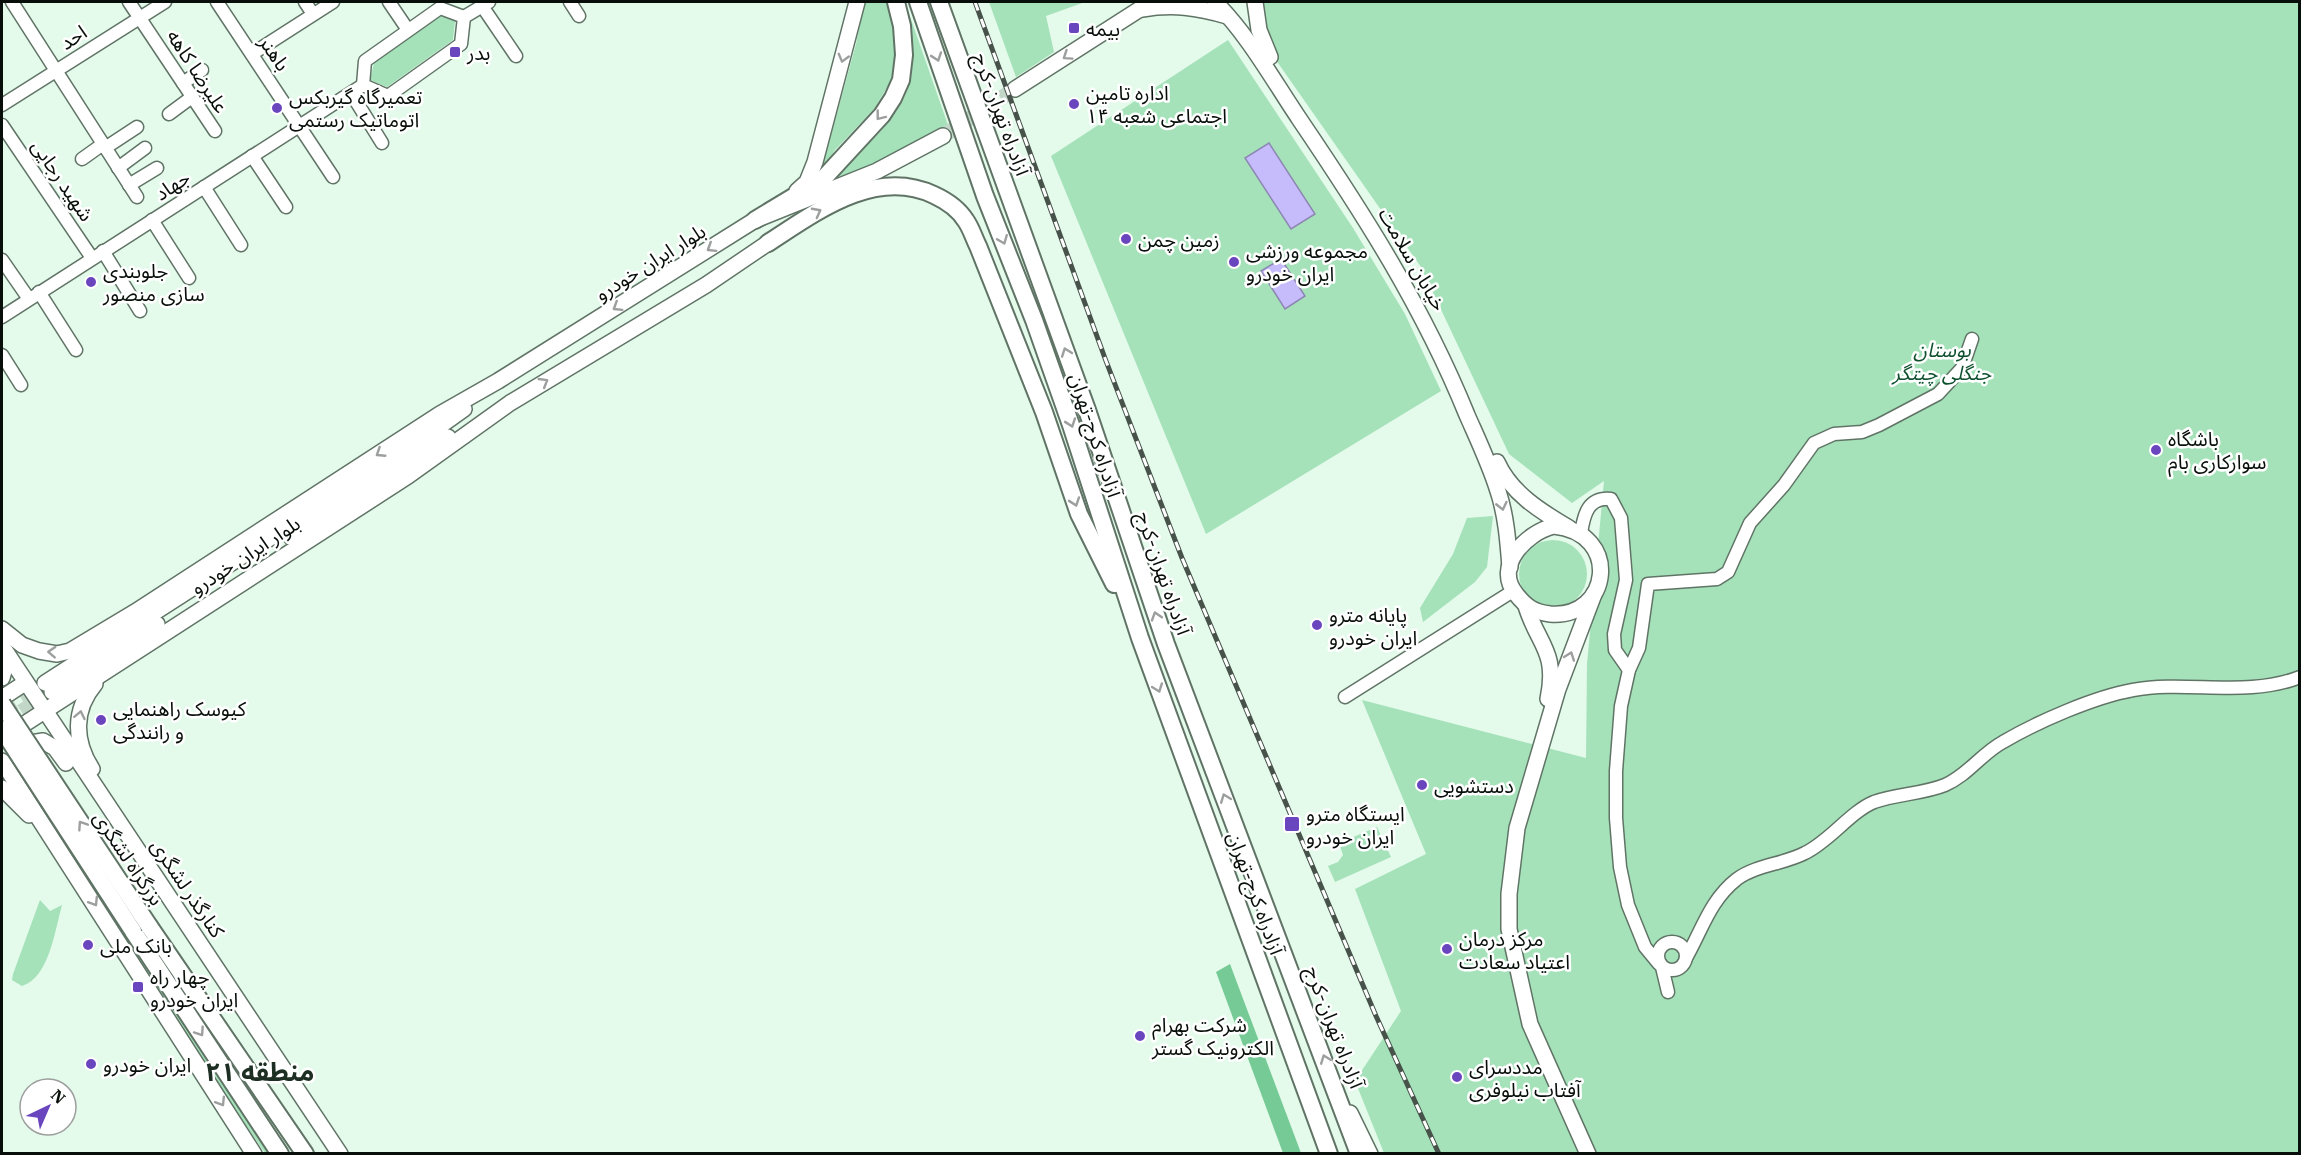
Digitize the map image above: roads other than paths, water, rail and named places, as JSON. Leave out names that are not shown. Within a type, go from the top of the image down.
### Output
[{"type":"highway","points":[[755,220],[823,179],[882,115],[893,98],[901,80],[904,55],[902,26],[896,2]]},
{"type":"highway","name":"آزادراه کرج-تهران","points":[[918,2],[985,196],[1034,320],[1071,425],[1140,638],[1329,1154]]},
{"type":"highway","name":"آزادراه تهران-کرج","points":[[939,2],[1088,410],[1166,644],[1338,1091],[1359,1154]]},
{"type":"highway","points":[[768,243],[812,215],[854,193],[873,188],[894,185],[922,189],[950,203],[965,220],[978,246],[1044,412],[1079,514],[1140,638]]},
{"type":"highway","name":"بزرگراه لشگری","points":[[2,704],[149,926],[305,1154]]},
{"type":"highway","name":"بزرگراه لشگری","points":[[2,729],[280,1154]]},
{"type":"main road","points":[[790,197],[807,182],[815,162],[857,2]]},
{"type":"main road","points":[[1015,89],[1140,6],[1151,2]]},
{"type":"main road","name":"خیابان سلامت","points":[[1215,2],[1230,17],[1377,235],[1410,292],[1451,376],[1498,491],[1507,526],[1510,567]]},
{"type":"main road","name":"خیابان سلامت","points":[[1227,2],[1269,57],[1397,251],[1420,291],[1505,479],[1536,508],[1575,530]]},
{"type":"main road","points":[[1255,2],[1259,30],[1269,57]]},
{"type":"main road","points":[[1140,6],[1191,6],[1230,17]]},
{"type":"main road","name":"بلوار ایران خودرو","points":[[2,628],[22,645],[57,654],[70,651],[104,632],[440,414],[498,381],[755,220],[877,171],[943,136]]},
{"type":"main road","name":"بلوار ایران خودرو","points":[[48,688],[337,502],[454,433],[510,404],[681,300],[768,243]]},
{"type":"main road","points":[[667,276],[681,300]]},
{"type":"main road","name":"بلوار ایران خودرو","points":[[337,502],[447,422],[498,381]]},
{"type":"main road","name":"بلوار ایران خودرو","points":[[2,739],[451,447],[510,404]]},
{"type":"main road","points":[[1588,1154],[1552,1088],[1530,1024],[1509,929],[1509,894],[1518,828],[1558,689],[1600,582],[1601,568],[1595,549],[1575,530],[1554,526],[1539,530],[1526,538],[1510,567],[1513,591],[1526,606],[1536,611],[1561,614],[1574,611],[1594,594]]},
{"type":"main road","points":[[1526,606],[1530,621],[1549,655],[1551,685],[1503,864],[1501,891],[1507,953],[1518,1007],[1582,1154]]},
{"type":"main road","name":"کنارگذر لشگری","points":[[2,646],[323,1126],[338,1154]]},
{"type":"main road","points":[[2,663],[4,671],[2,678]]},
{"type":"main road","points":[[111,670],[94,685],[80,710],[77,728],[81,748],[168,883],[202,948]]},
{"type":"main road","points":[[2,698],[25,683]]},
{"type":"main road","points":[[51,835],[24,787],[16,766],[20,752],[37,741],[49,743],[55,748],[153,892],[202,948]]},
{"type":"main road","points":[[2,761],[73,868],[254,1154]]},
{"type":"main road","points":[[2,788],[30,815],[73,868]]},
{"type":"main road","points":[[1338,1091],[1370,1154]]},
{"type":"street","points":[[12,2],[137,197]]},
{"type":"street","name":"علیرضا کاهه","points":[[129,2],[215,131]]},
{"type":"street","name":"احد","points":[[2,105],[165,2]]},
{"type":"street","name":"باهنر","points":[[217,2],[333,177]]},
{"type":"street","points":[[305,2],[313,14]]},
{"type":"street","points":[[252,54],[333,2]]},
{"type":"street","points":[[389,2],[411,28]]},
{"type":"street","points":[[398,2],[411,28]]},
{"type":"street","points":[[570,2],[579,16]]},
{"type":"street","points":[[464,17],[486,4],[516,56]]},
{"type":"street","points":[[440,8],[464,17],[461,44],[388,96],[363,85],[365,61],[440,8]]},
{"type":"street","points":[[183,83],[202,70]]},
{"type":"street","name":"جهاد","points":[[2,317],[363,85]]},
{"type":"street","points":[[351,93],[382,143]]},
{"type":"street","points":[[169,114],[192,97]]},
{"type":"street","name":"شهید رجایی","points":[[2,125],[92,258]]},
{"type":"street","points":[[82,159],[137,128]]},
{"type":"street","points":[[118,168],[145,148]]},
{"type":"street","points":[[252,156],[286,207]]},
{"type":"street","points":[[129,185],[157,168]]},
{"type":"street","points":[[204,187],[241,245]]},
{"type":"street","points":[[152,220],[189,278]]},
{"type":"street","points":[[103,251],[140,311]]},
{"type":"street","points":[[2,260],[34,296],[76,350]]},
{"type":"street","points":[[1678,969],[1671,971],[1661,966],[1644,947],[1637,930],[1620,867],[1616,819],[1616,771],[1621,706],[1629,670],[1639,648],[1648,584],[1711,580],[1728,572],[1750,523],[1784,485],[1814,443],[1834,434],[1862,432],[1938,394],[1962,368],[1972,339]]},
{"type":"street","points":[[2,355],[21,385]]},
{"type":"street","points":[[1575,530],[1590,504],[1600,498],[1611,499],[1621,518],[1626,580],[1614,634],[1615,650],[1629,670]]},
{"type":"street","points":[[1345,697],[1513,591]]},
{"type":"street","points":[[1698,930],[1658,951],[1668,992],[1698,930],[1720,896],[1749,872],[1803,855],[1821,844],[1858,811],[1874,802],[1943,786],[1963,776],[2002,742],[2090,701],[2163,686],[2258,686],[2286,683],[2300,677]]},
{"type":"street","points":[[1637,930],[1652,939],[1682,945],[1686,958]]},
{"type":"tunnel","points":[[943,136],[1015,89]]},
{"type":"tunnel","points":[[2,711],[42,685]]},
{"type":"tunnel","points":[[2,724],[49,694]]},
{"type":"railway","points":[[975,2],[1106,361],[1182,558],[1376,1016],[1439,1154]]},
{"type":"place","name":"بیمه","points":[[1074,28]]},
{"type":"place","name":"بدر","points":[[455,52]]},
{"type":"place","name":"اداره تامین اجتماعی شعبه ۱۴","points":[[1074,104]]},
{"type":"place","name":"تعمیرگاه گیربکس اتوماتیک رستمی","points":[[277,108]]},
{"type":"place","name":"زمین چمن","points":[[1126,239]]},
{"type":"place","name":"مجموعه ورزشی ایران خودرو","points":[[1234,262]]},
{"type":"place","name":"جلوبندی سازی منصور","points":[[91,282]]},
{"type":"place","name":"باشگاه سوارکاری بام","points":[[2156,450]]},
{"type":"place","name":"پایانه مترو ایران خودرو","points":[[1317,625]]},
{"type":"place","name":"کیوسک راهنمایی و رانندگی","points":[[101,720]]},
{"type":"place","name":"دستشویی","points":[[1422,785]]},
{"type":"place","name":"ایستگاه مترو ایران خودرو","points":[[1292,824]]},
{"type":"place","name":"بانک ملی","points":[[88,945]]},
{"type":"place","name":"مرکز درمان اعتیاد سعادت","points":[[1447,949]]},
{"type":"place","name":"چهار راه ایران خودرو","points":[[138,987]]},
{"type":"place","name":"شرکت بهرام الکترونیک گستر","points":[[1140,1036]]},
{"type":"place","name":"ایران خودرو","points":[[91,1064]]},
{"type":"place","name":"مددسرای آفتاب نیلوفری","points":[[1457,1077]]},
{"type":"district","name":"منطقه ۲۱","points":[[260,1071]]},
{"type":"park label","name":"بوستان جنگلی چیتگر","points":[[1942,360]]}]
